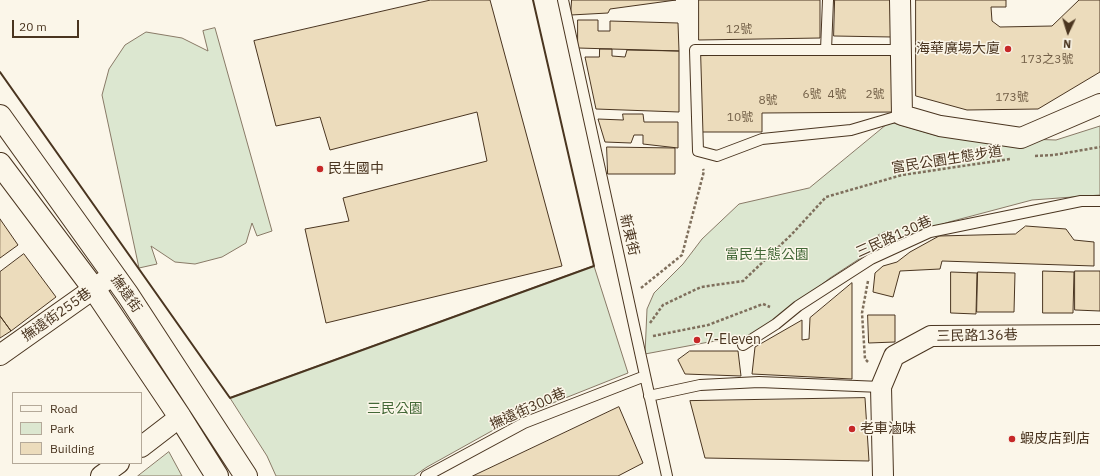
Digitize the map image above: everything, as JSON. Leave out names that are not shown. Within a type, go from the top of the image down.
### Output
[{"type":"street","points":[[900,0],[902,115],[940,126],[1021,138],[1100,104]]},
{"type":"street","name":"撫遠街","points":[[0,116],[133,302],[246,476]]},
{"type":"street","name":"撫遠街","points":[[0,164],[94,289],[217,476]]},
{"type":"street","name":"撫遠街255巷","points":[[0,355],[113,275]]},
{"type":"street","name":"三民路136巷","points":[[882,383],[894,356],[931,336],[1100,334]]},
{"type":"street","points":[[882,383],[882,476]]},
{"type":"street","points":[[142,446],[180,418]]},
{"type":"street","points":[[101,476],[118,464]]},
{"type":"lane","name":"新東街","points":[[562,0],[629,298],[636,340],[667,476]]},
{"type":"lane","points":[[826,50],[828,0]]},
{"type":"lane","points":[[901,50],[695,50],[698,151],[717,156],[762,139],[851,130],[902,115]]},
{"type":"lane","name":"三民路130巷","points":[[743,345],[776,324],[798,306],[871,259],[930,232],[1002,219],[1080,201],[1100,201]]},
{"type":"lane","name":"撫遠街300巷","points":[[426,476],[524,423],[644,376]]},
{"type":"lane","points":[[649,396],[700,385],[759,382],[882,383]]},
{"type":"path","points":[[1031,157],[1054,155],[1100,147]]},
{"type":"path","points":[[629,298],[682,255],[704,171],[698,151]]},
{"type":"path","name":"富民公園生態步道","points":[[636,340],[663,306],[701,287],[743,281],[792,234],[826,197],[902,175],[1016,158]]},
{"type":"path","points":[[875,238],[888,231]]},
{"type":"path","points":[[871,259],[862,313],[865,359],[882,383]]},
{"type":"path","points":[[636,340],[708,325],[764,304],[770,307]]},
{"type":"green space","points":[[215,28],[272,231],[257,236],[252,223],[246,243],[222,257],[195,264],[175,262],[151,246],[157,264],[139,268],[102,95],[109,69],[125,45],[146,32],[182,38],[208,51],[203,31]]},
{"type":"green space","name":"富民生態公園","points":[[890,122],[938,136],[1056,140],[1100,126],[1100,195],[1032,200],[949,222],[882,244],[830,278],[755,336],[709,342],[645,354],[647,309],[654,293],[683,264],[702,239],[739,204],[809,188]]},
{"type":"green space","name":"三民公園","points":[[594,266],[628,373],[515,418],[427,467],[414,476],[276,476],[267,456],[230,398]]},
{"type":"green space","points":[[169,452],[182,476],[138,476]]},
{"type":"building","name":"民生國中","points":[[431,0],[490,0],[562,266],[326,323],[305,229],[349,221],[343,198],[487,161],[477,112],[330,150],[320,117],[276,126],[254,41]]},
{"type":"building","points":[[572,0],[676,0],[610,9],[608,13],[571,15]]},
{"type":"building","points":[[699,0],[820,0],[820,38],[699,40]]},
{"type":"building","points":[[835,0],[893,0],[892,37],[834,36]]},
{"type":"building","name":"海華廣場大廈","points":[[916,0],[1006,0],[1006,7],[991,7],[992,21],[1000,27],[1052,26],[1079,0],[1100,0],[1100,72],[1038,109],[967,110],[916,96]]},
{"type":"building","points":[[578,20],[598,20],[598,31],[610,31],[610,21],[678,23],[679,51],[578,48]]},
{"type":"building","points":[[600,49],[612,49],[612,56],[625,57],[627,50],[679,51],[679,112],[596,109],[585,57],[599,57]]},
{"type":"building","points":[[896,54],[896,112],[762,113],[762,132],[701,132],[700,56]]},
{"type":"building","points":[[623,114],[643,114],[644,122],[678,122],[678,148],[643,144],[643,135],[634,135],[631,143],[605,142],[598,119],[623,120]]},
{"type":"building","points":[[607,147],[675,148],[675,174],[608,174]]},
{"type":"building","points":[[0,219],[18,245],[0,258]]},
{"type":"building","points":[[1026,226],[1066,229],[1074,240],[1094,242],[1094,266],[942,261],[940,269],[900,271],[893,297],[873,292],[875,273],[883,266],[897,262],[910,252],[939,236],[1015,234]]},
{"type":"building","points":[[24,254],[56,297],[11,331],[0,316],[0,272]]},
{"type":"building","points":[[1043,271],[1074,272],[1073,313],[1043,313]]},
{"type":"building","points":[[1075,271],[1100,271],[1100,311],[1075,310]]},
{"type":"building","points":[[951,272],[977,273],[976,314],[951,313]]},
{"type":"building","points":[[978,272],[1015,273],[1014,312],[977,312]]},
{"type":"building","points":[[852,283],[852,379],[752,374],[755,347],[802,320],[802,340],[809,339],[810,318]]},
{"type":"building","points":[[868,315],[895,315],[895,342],[869,343]]},
{"type":"building","points":[[0,316],[11,331],[0,338]]},
{"type":"building","points":[[690,351],[738,351],[741,376],[685,374],[678,360]]},
{"type":"building","points":[[865,398],[869,461],[705,458],[690,401]]},
{"type":"building","points":[[619,407],[643,463],[618,476],[473,476]]},
{"type":"wall","points":[[0,72],[230,398],[594,266],[533,0]]},
{"type":"place","name":"海華廣場大廈","points":[[1008,49]]},
{"type":"place","name":"民生國中","points":[[320,169]]},
{"type":"place","name":"7-Eleven","points":[[697,340]]},
{"type":"place","name":"老車滷味","points":[[852,429]]},
{"type":"place","name":"蝦皮店到店","points":[[1012,439]]}]
